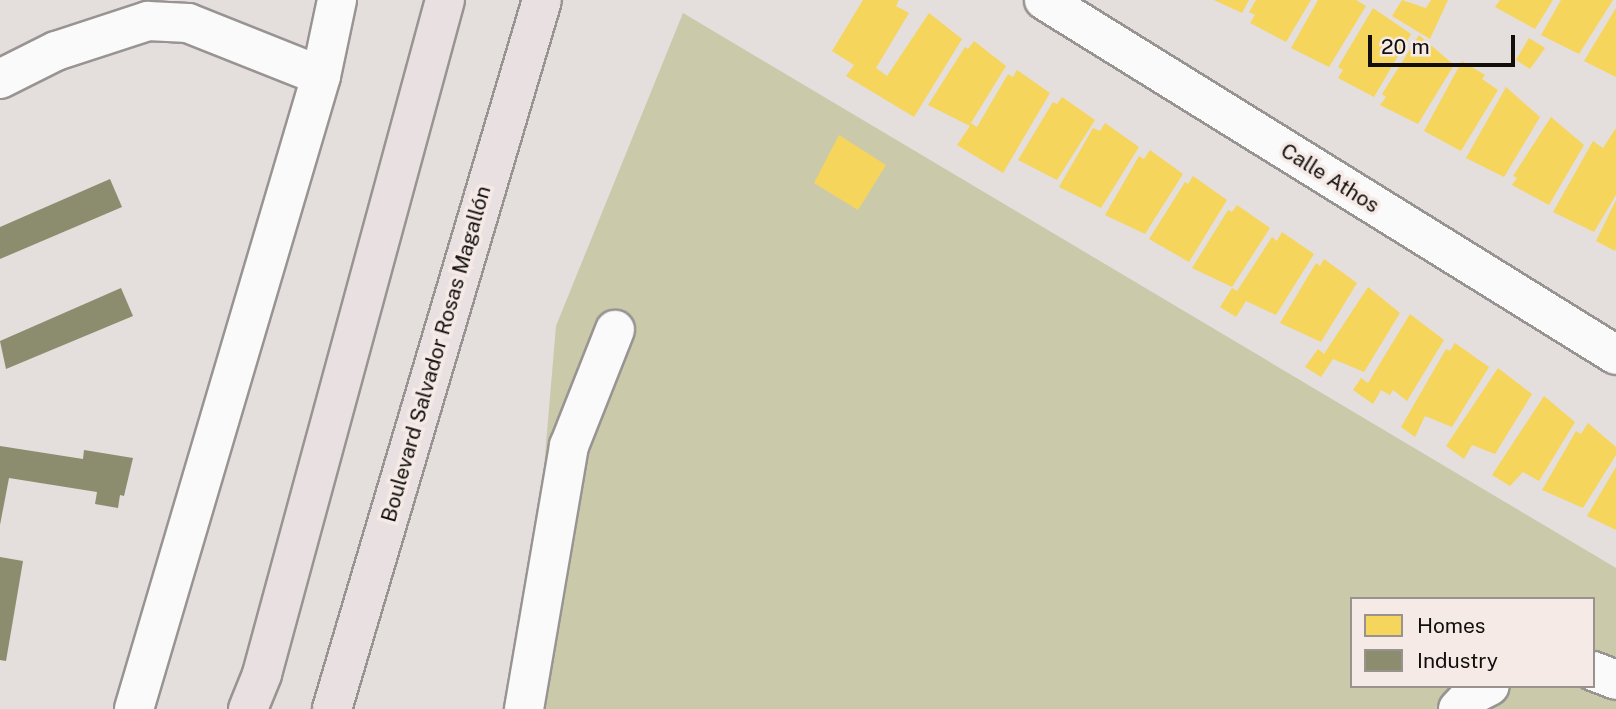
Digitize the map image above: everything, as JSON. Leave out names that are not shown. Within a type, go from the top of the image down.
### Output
[{"type":"highway","points":[[248,709],[262,674],[445,0]]},
{"type":"highway","name":"Boulevard Salvador Rosas Magallón","points":[[332,709],[542,0]]},
{"type":"street","points":[[134,709],[321,76],[337,0]]},
{"type":"street","name":"Calle Athos","points":[[1044,0],[1616,355]]},
{"type":"street","points":[[0,79],[56,51],[148,21],[188,23],[321,76]]},
{"type":"street","points":[[524,709],[569,446],[615,330]]},
{"type":"street","points":[[1595,672],[1616,680]]},
{"type":"street","points":[[1458,709],[1470,695],[1486,688]]},
{"type":"green space","points":[[683,13],[1616,568],[1616,709],[513,709],[534,586],[556,326]]},
{"type":"building: Homes","points":[[863,0],[899,0],[896,6],[909,13],[876,68],[887,76],[929,13],[962,39],[914,117],[846,76],[854,65],[832,51]]},
{"type":"building: Homes","points":[[1214,0],[1249,0],[1242,13]]},
{"type":"building: Homes","points":[[1256,0],[1311,0],[1286,42],[1250,23],[1255,15],[1249,12]]},
{"type":"building: Homes","points":[[1318,0],[1356,0],[1366,6],[1329,67],[1291,48]]},
{"type":"building: Homes","points":[[1402,0],[1426,8],[1431,0],[1448,0],[1430,39],[1392,16]]},
{"type":"building: Homes","points":[[1500,0],[1553,0],[1535,29],[1495,7]]},
{"type":"building: Homes","points":[[1561,0],[1613,0],[1579,54],[1541,35]]},
{"type":"building: Homes","points":[[1373,8],[1411,34],[1374,97],[1338,78],[1343,70],[1338,67]]},
{"type":"building: Homes","points":[[1616,8],[1616,77],[1584,61]]},
{"type":"building: Homes","points":[[1419,35],[1454,65],[1418,124],[1380,105],[1386,97],[1382,94]]},
{"type":"building: Homes","points":[[1529,38],[1545,48],[1530,69],[1516,60]]},
{"type":"building: Homes","points":[[974,41],[1006,66],[971,123],[977,127],[1008,74],[1013,77],[1017,70],[1050,93],[1003,173],[957,145],[970,126],[928,105],[965,47],[968,49]]},
{"type":"building: Homes","points":[[1462,61],[1485,75],[1482,79],[1498,90],[1461,151],[1424,131]]},
{"type":"building: Homes","points":[[1506,87],[1540,117],[1504,177],[1466,158]]},
{"type":"building: Homes","points":[[1062,97],[1095,120],[1057,180],[1018,160],[1053,102],[1057,104]]},
{"type":"building: Homes","points":[[1551,117],[1584,145],[1549,205],[1512,185],[1517,178],[1513,176]]},
{"type":"building: Homes","points":[[1105,123],[1139,147],[1101,208],[1059,187],[1093,128],[1100,131]]},
{"type":"building: Homes","points":[[1616,128],[1616,195],[1594,232],[1553,212],[1593,141],[1603,148]]},
{"type":"building: Homes","points":[[839,135],[886,165],[858,210],[814,183]]},
{"type":"building: Homes","points":[[1150,150],[1183,174],[1145,234],[1105,215],[1139,156],[1144,159]]},
{"type":"building: Homes","points":[[1193,176],[1227,200],[1189,262],[1149,239],[1185,182],[1188,184]]},
{"type":"building: Homes","points":[[1616,200],[1616,248],[1615,251],[1596,241]]},
{"type":"building: Homes","points":[[1237,205],[1270,228],[1232,287],[1192,268],[1228,210],[1232,212]]},
{"type":"building: Homes","points":[[1282,232],[1314,254],[1276,315],[1246,301],[1236,317],[1220,307],[1232,288],[1237,291],[1272,237],[1277,241]]},
{"type":"building: Homes","points":[[1324,259],[1357,283],[1321,342],[1280,323],[1316,263],[1320,266]]},
{"type":"building: Homes","points":[[1368,287],[1400,313],[1364,372],[1333,359],[1321,377],[1305,367],[1318,349],[1324,354]]},
{"type":"building: Homes","points":[[1410,314],[1444,340],[1407,401],[1393,390],[1390,395],[1381,390],[1373,404],[1353,390],[1361,378],[1368,383]]},
{"type":"building: Homes","points":[[1455,343],[1489,367],[1452,427],[1425,416],[1415,437],[1401,427],[1446,349],[1450,351]]},
{"type":"building: Homes","points":[[1498,368],[1532,394],[1495,454],[1472,445],[1464,459],[1446,446]]},
{"type":"building: Homes","points":[[1544,396],[1575,422],[1539,481],[1523,472],[1510,486],[1492,475]]},
{"type":"building: Homes","points":[[1588,423],[1616,447],[1616,455],[1583,508],[1542,490],[1576,431],[1581,434]]},
{"type":"building: Homes","points":[[1616,467],[1616,530],[1587,516]]},
{"type":"building: Industry","points":[[110,179],[122,207],[0,259],[0,227]]},
{"type":"building: Industry","points":[[121,288],[133,316],[6,369],[0,341]]},
{"type":"building: Industry","points":[[0,446],[83,459],[84,450],[133,458],[124,496],[120,495],[118,508],[95,504],[97,492],[9,478],[0,525]]},
{"type":"building: Industry","points":[[0,557],[23,561],[6,661],[0,660]]}]
